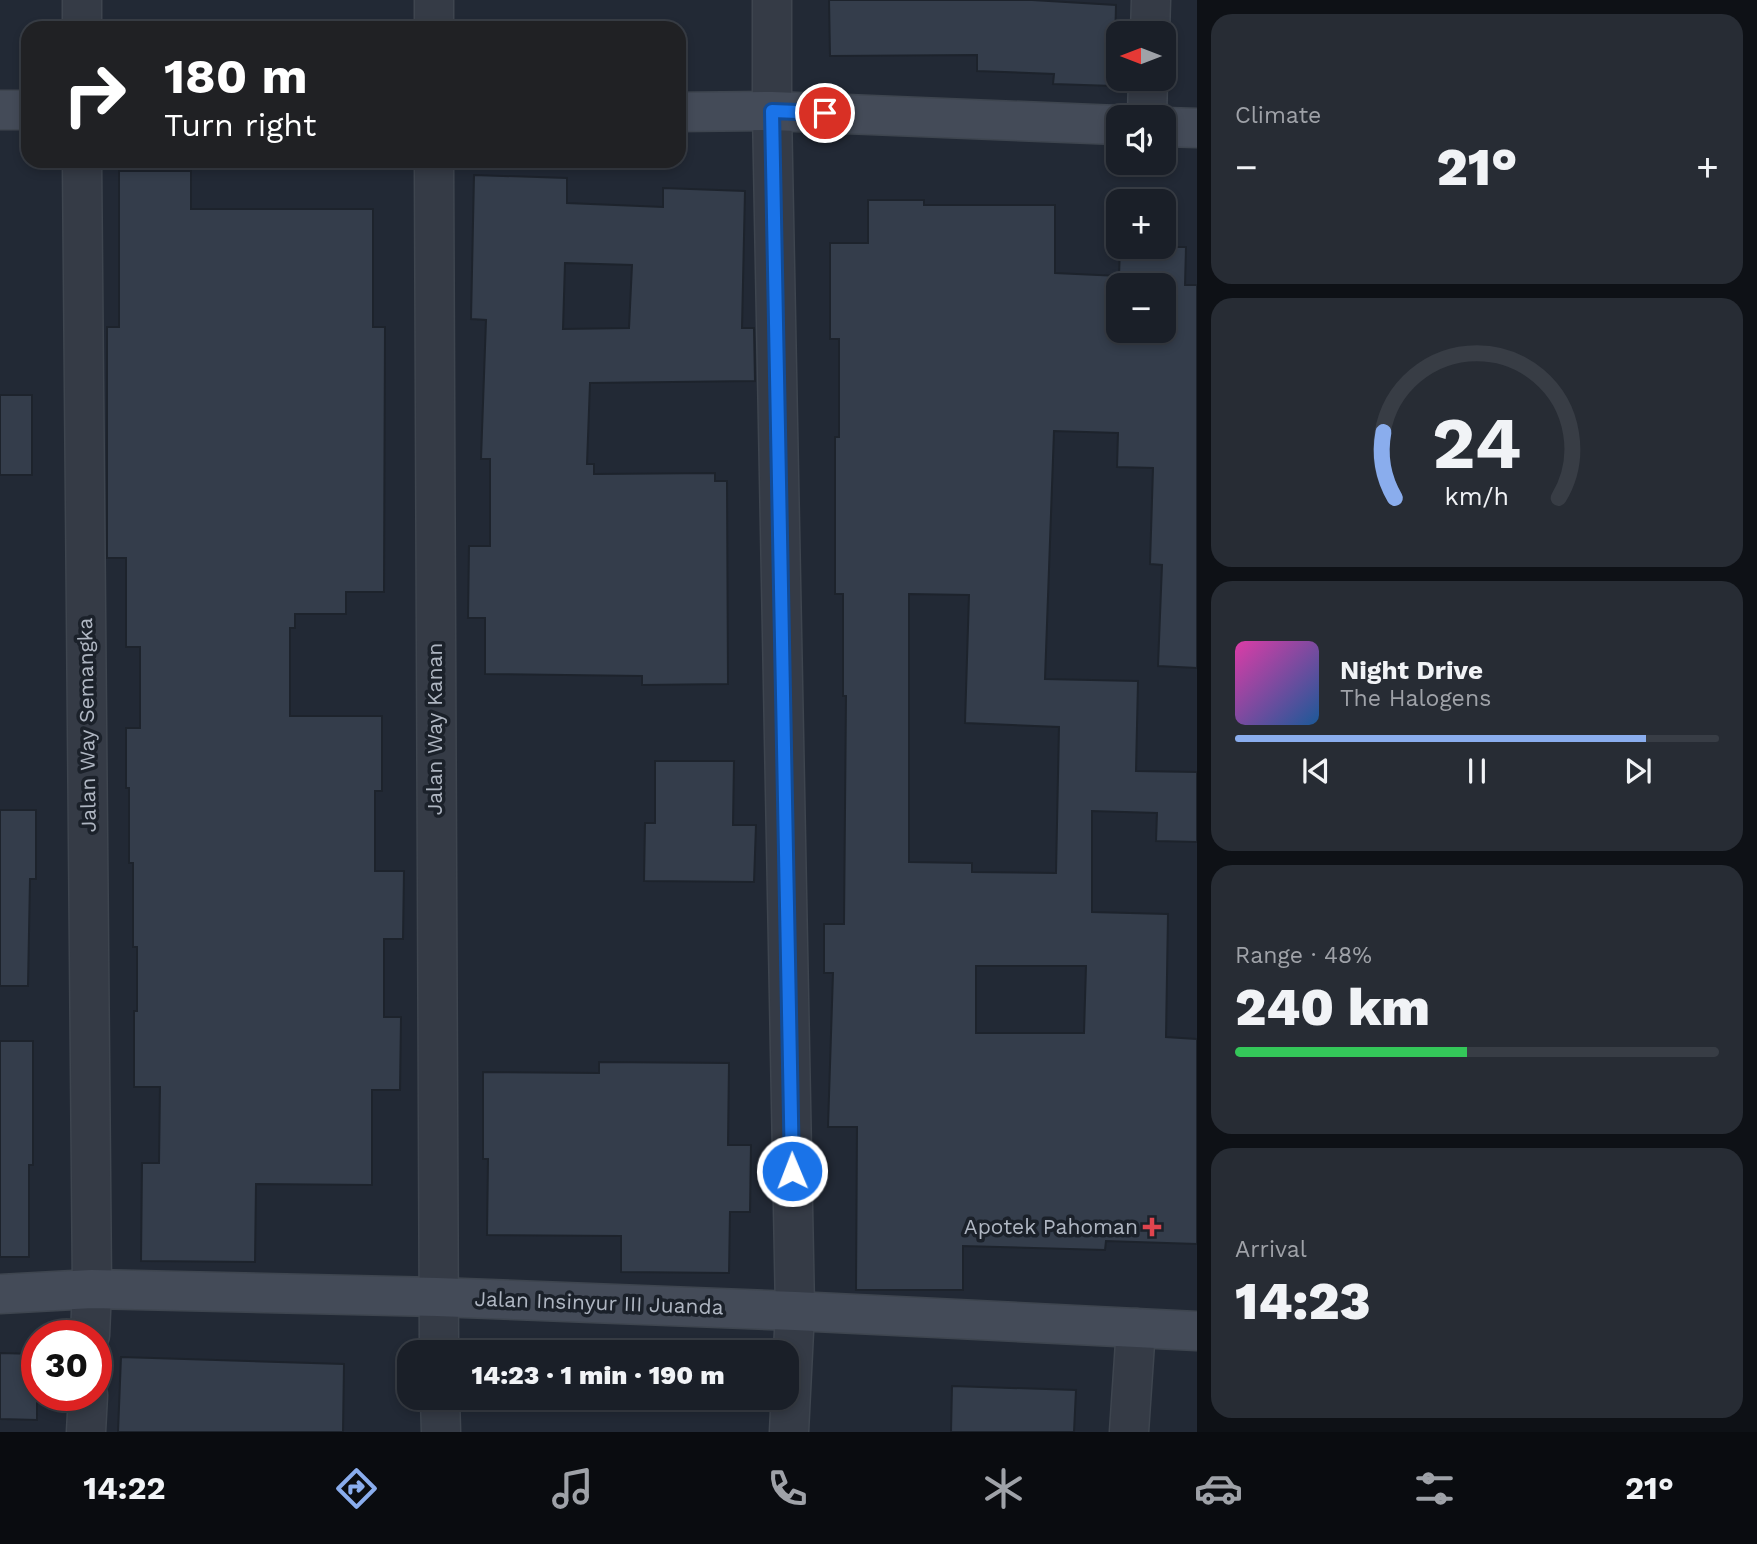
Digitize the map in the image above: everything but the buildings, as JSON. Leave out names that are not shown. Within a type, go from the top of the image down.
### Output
[{"type":"main road","points":[[0,110],[21,110]]},
{"type":"main road","points":[[686,112],[772,111],[1106,125]]},
{"type":"main road","points":[[1176,127],[1197,128]]},
{"type":"main road","name":"Jalan Insinyur III Juanda","points":[[0,1294],[92,1289],[437,1297],[1197,1331]]},
{"type":"street","points":[[82,0],[82,21]]},
{"type":"street","points":[[434,0],[434,21]]},
{"type":"street","points":[[772,0],[795,1311],[789,1432]]},
{"type":"street","points":[[1150,21],[1151,0]]},
{"type":"street","name":"Jalan Way Semangka","points":[[82,168],[91,1320]]},
{"type":"street","name":"Jalan Way Kanan","points":[[434,168],[439,1340]]},
{"type":"street","points":[[1129,1432],[1136,1328]]},
{"type":"street","points":[[440,1410],[441,1432]]},
{"type":"street","points":[[86,1432],[87,1411]]},
{"type":"place","name":"Apotek Pahoman","points":[[1152,1227]]},
{"type":"route","points":[[792,1171],[772,111],[825,113]]}]
